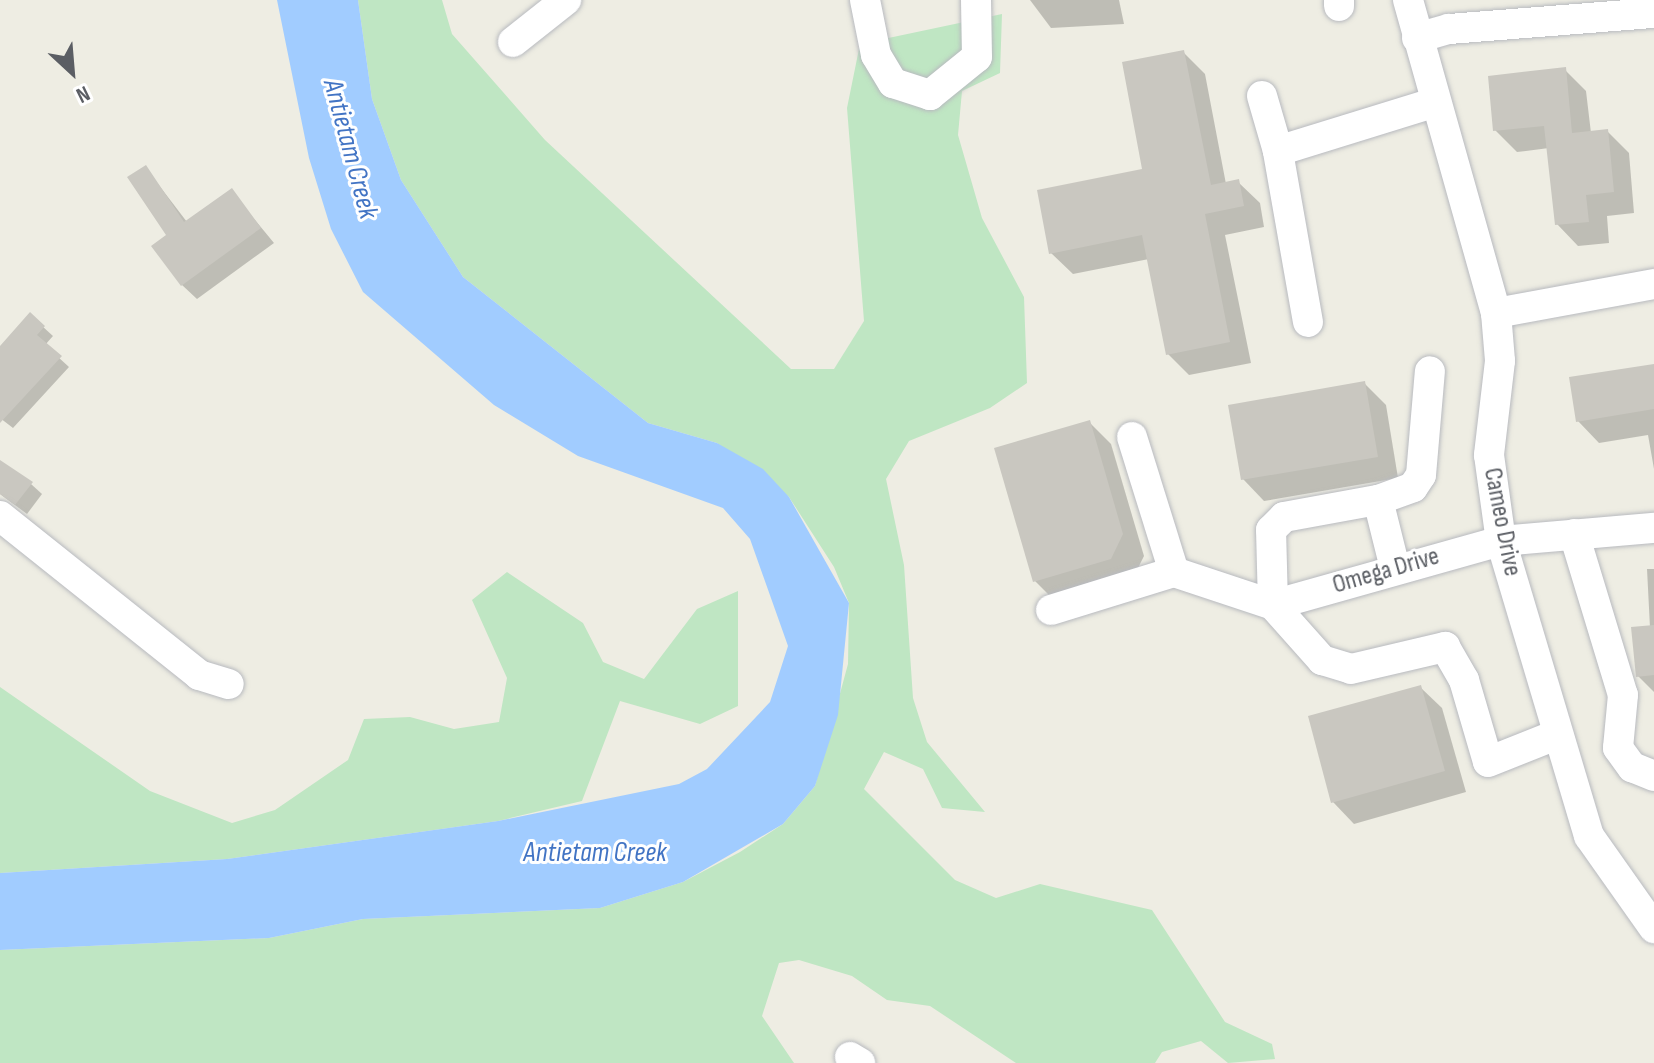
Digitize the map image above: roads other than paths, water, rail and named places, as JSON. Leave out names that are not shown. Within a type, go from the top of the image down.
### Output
[{"type":"street","points":[[513,42],[566,0]]},
{"type":"street","points":[[865,0],[876,55],[893,83],[930,95],[977,57],[976,0]]},
{"type":"street","name":"Cameo Drive","points":[[1408,0],[1496,313],[1500,361],[1489,455],[1501,541],[1556,735],[1589,836],[1654,928]]},
{"type":"street","points":[[1417,38],[1449,29],[1654,13]]},
{"type":"street","points":[[1262,96],[1278,151],[1308,322]]},
{"type":"street","points":[[1278,151],[1436,102]]},
{"type":"street","points":[[1496,313],[1654,284]]},
{"type":"street","points":[[1273,605],[1275,521],[1378,500],[1413,487],[1421,475],[1430,371]]},
{"type":"street","points":[[1132,437],[1174,572]]},
{"type":"street","points":[[1378,500],[1395,568]]},
{"type":"street","points":[[0,516],[199,675],[229,684]]},
{"type":"street","name":"Omega Drive","points":[[1273,605],[1395,568],[1501,541],[1654,528]]},
{"type":"street","points":[[1574,534],[1623,695],[1618,748],[1632,767],[1654,776]]},
{"type":"street","points":[[1051,610],[1174,572],[1273,605],[1322,660],[1351,669],[1445,647],[1464,680],[1488,762],[1556,735]]},
{"type":"water","name":"Antietam Creek","points":[[277,0],[358,0],[372,99],[401,180],[463,277],[648,423],[717,443],[763,469],[789,497],[849,603],[838,715],[815,786],[783,824],[683,882],[600,908],[363,919],[269,938],[0,950],[0,873],[227,859],[498,821],[679,784],[707,769],[770,702],[788,646],[750,539],[723,508],[578,456],[494,405],[363,292],[331,229],[309,158]]}]
